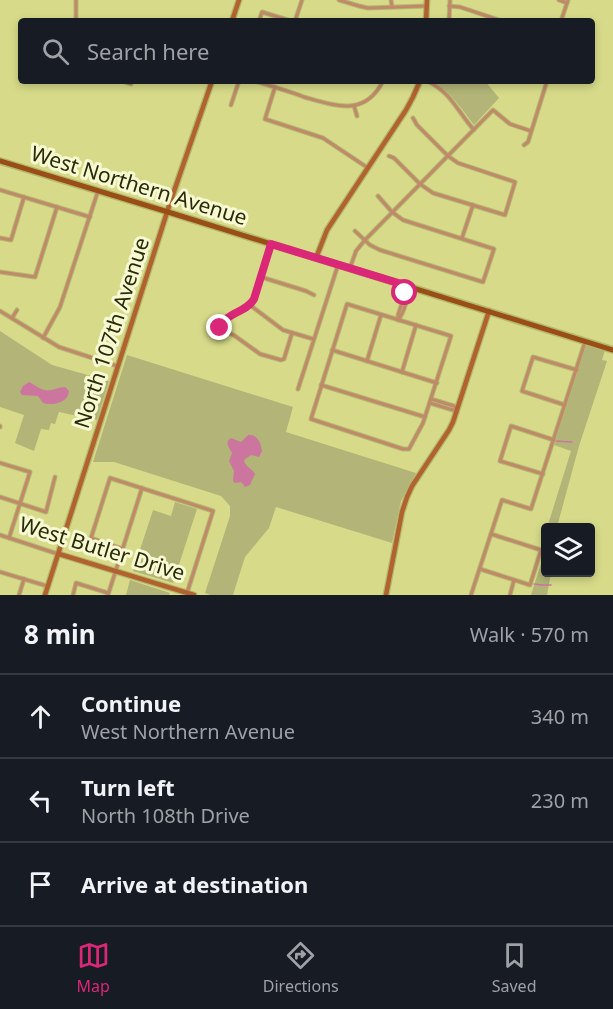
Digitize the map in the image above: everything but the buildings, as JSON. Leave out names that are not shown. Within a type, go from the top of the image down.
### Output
[{"type":"main road","name":"West Northern Avenue","points":[[0,161],[613,350]]},
{"type":"street","points":[[76,0],[76,18]]},
{"type":"street","points":[[233,18],[239,0]]},
{"type":"street","points":[[294,18],[302,0]]},
{"type":"street","points":[[339,0],[365,8],[427,3],[426,18]]},
{"type":"street","points":[[391,0],[392,7]]},
{"type":"street","points":[[449,18],[450,0]]},
{"type":"street","points":[[559,0],[567,1],[562,18]]},
{"type":"street","points":[[449,6],[460,7],[493,18]]},
{"type":"street","points":[[260,18],[262,12],[283,18]]},
{"type":"street","name":"North 107th Avenue","points":[[45,595],[211,84]]},
{"type":"street","points":[[231,105],[238,84]]},
{"type":"street","points":[[264,84],[335,106],[354,106],[370,98],[382,84]]},
{"type":"street","points":[[315,258],[324,234],[406,110],[419,84]]},
{"type":"street","points":[[434,84],[451,98],[474,130]]},
{"type":"street","points":[[524,145],[528,142],[546,84]]},
{"type":"street","points":[[275,87],[265,119],[323,138],[368,168]]},
{"type":"street","points":[[354,106],[357,116]]},
{"type":"street","points":[[349,269],[356,251],[365,240],[493,110],[510,124],[531,131]]},
{"type":"street","points":[[389,156],[433,193],[505,215],[515,182],[462,165],[448,156],[413,118]]},
{"type":"street","points":[[0,190],[90,217]]},
{"type":"street","points":[[43,338],[60,307],[98,191]]},
{"type":"street","points":[[355,231],[375,248],[483,282],[494,249],[406,222],[392,212],[378,196]]},
{"type":"street","points":[[0,238],[11,240],[24,197]]},
{"type":"street","points":[[462,239],[473,205]]},
{"type":"street","points":[[0,272],[35,277],[57,207]]},
{"type":"street","points":[[271,244],[254,299],[250,305],[226,318],[220,328],[236,336],[260,354],[283,360],[292,333]]},
{"type":"street","points":[[298,389],[338,265]]},
{"type":"street","points":[[261,277],[314,295]]},
{"type":"street","points":[[398,320],[408,286]]},
{"type":"street","points":[[347,304],[381,315],[451,336],[423,423],[408,449],[311,419],[347,304]]},
{"type":"street","points":[[250,305],[278,326],[292,333],[314,339]]},
{"type":"street","points":[[12,318],[17,310]]},
{"type":"street","points":[[0,311],[66,351],[119,366]]},
{"type":"street","points":[[386,595],[407,497],[450,430],[489,311]]},
{"type":"street","points":[[367,361],[381,315]]},
{"type":"street","points":[[402,372],[416,326]]},
{"type":"street","points":[[471,595],[502,500],[531,510],[586,341]]},
{"type":"street","points":[[332,350],[437,383]]},
{"type":"street","points":[[565,405],[522,392],[533,357],[576,370]]},
{"type":"street","points":[[321,385],[425,417]]},
{"type":"street","points":[[431,401],[454,406],[458,410]]},
{"type":"street","points":[[543,474],[500,461],[511,426],[554,440]]},
{"type":"street","points":[[0,463],[30,472],[9,538]]},
{"type":"street","points":[[0,497],[46,512],[55,477]]},
{"type":"street","points":[[123,549],[91,538],[110,478],[213,511],[187,594]]},
{"type":"street","points":[[73,595],[76,583],[108,594],[142,488]]},
{"type":"street","points":[[480,569],[530,585],[541,550],[491,534]]},
{"type":"street","name":"West Butler Drive","points":[[0,535],[194,595]]},
{"type":"street","points":[[0,572],[48,586]]},
{"type":"street","points":[[19,595],[24,579]]},
{"type":"street","points":[[510,595],[514,580]]},
{"type":"green space","points":[[437,84],[487,84],[499,98],[474,125]]},
{"type":"green space","points":[[0,331],[52,365],[109,381],[97,420],[59,412],[55,424],[51,423],[49,430],[41,429],[34,451],[15,443],[24,415],[0,407]]},
{"type":"green space","points":[[586,344],[605,350],[602,360],[607,361],[579,446],[558,523],[549,523],[571,451],[554,445]]},
{"type":"green space","points":[[127,355],[293,407],[286,432],[416,473],[401,501],[392,543],[276,507],[269,528],[245,557],[233,595],[205,593],[230,516],[230,506],[221,496],[114,462],[93,462]]},
{"type":"green space","points":[[175,502],[197,509],[173,583],[133,571],[153,510],[171,516]]},
{"type":"green space","points":[[541,564],[541,577],[550,577],[547,595],[531,595]]},
{"type":"green space","points":[[130,580],[170,593],[169,595],[126,595]]},
{"type":"shaded area","points":[[29,382],[40,389],[47,390],[65,387],[69,391],[68,395],[59,403],[43,403],[38,396],[22,395],[20,392]]},
{"type":"shaded area","points":[[248,435],[258,439],[262,451],[259,457],[251,455],[244,460],[255,474],[250,485],[245,487],[241,482],[233,481],[234,471],[229,461],[232,453],[227,443],[231,438],[241,442]]},
{"type":"waterway","points":[[556,441],[572,442]]},
{"type":"waterway","points":[[534,584],[551,585]]},
{"type":"route","points":[[220,328],[226,318],[246,308],[254,299],[271,244],[408,286],[405,293]]}]
